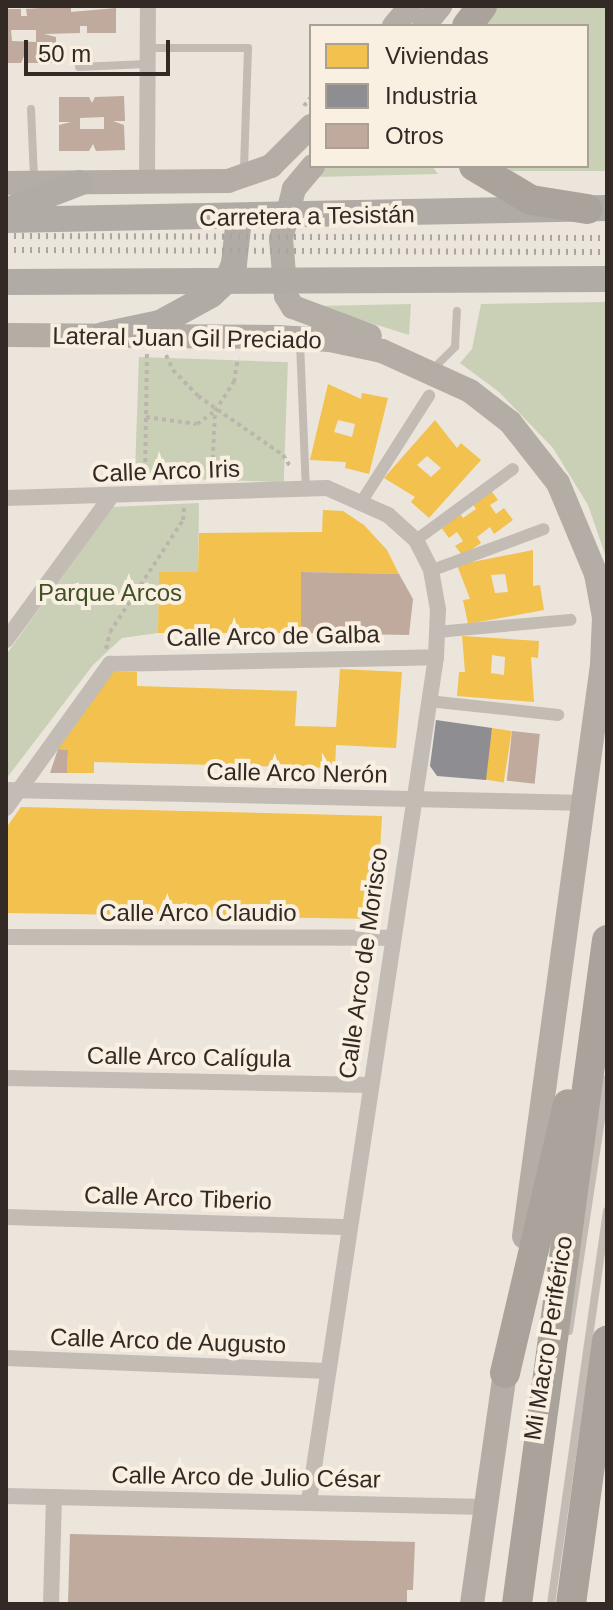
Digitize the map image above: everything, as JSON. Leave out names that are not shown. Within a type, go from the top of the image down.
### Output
[{"type":"highway","points":[[468,24],[482,6]]},
{"type":"highway","points":[[477,168],[531,200],[597,208]]},
{"type":"highway","points":[[505,1373],[607,937]]},
{"type":"highway","points":[[517,1604],[607,937]]},
{"type":"highway","points":[[571,1604],[607,1340]]},
{"type":"main road","points":[[396,24],[411,6]]},
{"type":"main road","points":[[426,24],[440,6]]},
{"type":"main road","points":[[6,183],[147,183],[243,178],[271,166],[309,128]]},
{"type":"main road","points":[[311,168],[294,189],[285,217],[282,282],[293,307],[395,346],[425,377]]},
{"type":"main road","points":[[6,211],[79,183]]},
{"type":"main road","name":"Carretera a Tesistán","points":[[6,220],[239,218],[597,208]]},
{"type":"main road","points":[[103,335],[160,323],[227,280],[239,240],[239,218]]},
{"type":"main road","points":[[6,282],[607,279]]},
{"type":"main road","name":"Lateral Juan Gil Preciado","points":[[6,335],[300,338],[382,351],[425,377],[470,391],[510,422],[558,483],[590,556],[604,617],[586,803],[472,1604]]},
{"type":"street","points":[[147,183],[148,6]]},
{"type":"street","points":[[362,501],[425,377]]},
{"type":"street","points":[[416,540],[513,469]]},
{"type":"street","name":"Calle Arco Iris","points":[[6,498],[110,498],[211,493],[306,481],[327,488]]},
{"type":"street","name":"Calle Arco de Morisco","points":[[309,1501],[410,800],[436,657],[437,632],[430,571],[416,540],[388,515],[327,488]]},
{"type":"street","points":[[8,635],[110,498]]},
{"type":"street","points":[[430,571],[544,529]]},
{"type":"street","points":[[437,632],[570,620]]},
{"type":"street","name":"Calle Arco de Galba","points":[[110,664],[436,657]]},
{"type":"street","points":[[6,808],[12,790],[110,664]]},
{"type":"street","points":[[428,701],[558,715]]},
{"type":"street","name":"Calle Arco Nerón","points":[[12,790],[586,803]]},
{"type":"street","name":"Calle Arco Claudio","points":[[6,937],[391,938]]},
{"type":"street","name":"Calle Arco Calígula","points":[[6,1078],[370,1085]]},
{"type":"street","name":"Calle Arco Tiberio","points":[[6,1217],[349,1227]]},
{"type":"street","name":"Calle Arco de Augusto","points":[[6,1358],[328,1371]]},
{"type":"street","name":"Calle Arco de Julio César","points":[[6,1496],[486,1507]]},
{"type":"street","points":[[51,1604],[54,1497]]},
{"type":"lane","points":[[79,67],[148,56],[248,48],[243,178]]},
{"type":"lane","points":[[31,109],[34,183]]},
{"type":"lane","points":[[425,377],[455,347],[457,311]]},
{"type":"lane","points":[[300,338],[306,481]]},
{"type":"lane","name":"Mi Macro Periférico","points":[[567,1341],[607,1079]]},
{"type":"lane","name":"Mi Macro Periférico","points":[[551,1604],[607,1211]]},
{"type":"lane","points":[[528,1604],[544,1496]]},
{"type":"path","points":[[145,496],[147,352]]},
{"type":"path","points":[[165,353],[173,370],[215,411],[283,455],[295,474],[306,481]]},
{"type":"path","points":[[146,417],[197,424],[215,411],[234,382],[239,354]]},
{"type":"path","points":[[211,493],[215,411]]},
{"type":"path","points":[[110,664],[106,656],[110,632],[183,520],[179,494]]},
{"type":"green space","points":[[494,6],[607,6],[607,171],[512,171],[508,168],[589,168],[589,24],[480,24]]},
{"type":"green space","points":[[323,168],[434,168],[438,174],[316,177]]},
{"type":"green space","points":[[607,302],[607,560],[588,505],[553,448],[499,392],[460,363],[472,349],[481,304]]},
{"type":"green space","points":[[411,304],[409,335],[317,306]]},
{"type":"green space","points":[[139,357],[288,362],[284,482],[135,477]]},
{"type":"green space","name":"Parque Arcos","points":[[199,503],[198,572],[159,572],[158,633],[122,638],[93,665],[6,779],[6,655],[112,507]]},
{"type":"building: Viviendas","points":[[328,384],[361,399],[362,393],[388,398],[369,474],[345,468],[346,462],[310,460]],"holes":[[[338,420],[355,424],[352,437],[334,432]]]},
{"type":"building: Viviendas","points":[[435,420],[457,448],[461,443],[481,460],[429,518],[411,502],[415,497],[384,478]],"holes":[[[427,456],[441,468],[431,477],[417,465]]]},
{"type":"building: Viviendas","points":[[490,489],[498,500],[490,505],[496,514],[504,508],[513,520],[494,534],[490,527],[477,537],[481,543],[463,556],[455,546],[463,541],[457,532],[449,538],[440,526],[459,512],[463,518],[476,509],[472,503]]},
{"type":"building: Viviendas","points":[[323,510],[343,511],[364,525],[387,550],[399,574],[301,572],[301,633],[158,633],[159,572],[198,572],[199,533],[322,532]]},
{"type":"building: Viviendas","points":[[533,550],[533,586],[540,585],[544,610],[468,624],[463,600],[470,599],[457,565]],"holes":[[[505,574],[508,592],[495,593],[491,575]]]},
{"type":"building: Viviendas","points":[[462,636],[539,641],[538,658],[531,657],[534,702],[457,696],[459,672],[465,672]],"holes":[[[492,655],[505,657],[504,675],[491,673]]]},
{"type":"building: Viviendas","points":[[340,669],[402,672],[396,748],[336,745],[335,768],[94,762],[94,773],[67,773],[68,750],[58,749],[113,672],[137,672],[137,686],[297,691],[295,726],[336,727]]},
{"type":"building: Viviendas","points":[[492,728],[512,731],[504,782],[484,779]]},
{"type":"building: Viviendas","points":[[21,807],[382,816],[376,919],[6,913],[6,828]]},
{"type":"building: Industria","points":[[436,720],[492,728],[486,780],[437,776],[430,766]]},
{"type":"building: Otros","points":[[71,6],[71,12],[116,8],[116,33],[87,33],[87,26],[80,26],[80,33],[44,34],[56,37],[56,63],[27,63],[24,56],[21,63],[6,63],[6,9],[21,9],[21,16],[27,16],[26,9]],"holes":[[[11,30],[36,30],[36,42],[12,41]]]},
{"type":"building: Otros","points":[[124,96],[125,121],[113,121],[124,125],[125,150],[96,151],[93,144],[89,151],[59,151],[59,125],[71,122],[59,122],[59,97],[89,97],[92,103],[95,97]],"holes":[[[104,117],[104,129],[80,129],[80,118]]]},
{"type":"building: Otros","points":[[301,572],[399,574],[413,599],[409,635],[301,633]]},
{"type":"building: Otros","points":[[512,731],[540,734],[535,784],[507,781]]},
{"type":"building: Otros","points":[[58,749],[68,750],[67,773],[50,773]]},
{"type":"building: Otros","points":[[70,1534],[415,1542],[413,1590],[407,1590],[407,1604],[68,1604]]},
{"type":"railway","points":[[6,236],[607,238]]},
{"type":"railway","points":[[6,250],[607,252]]}]
